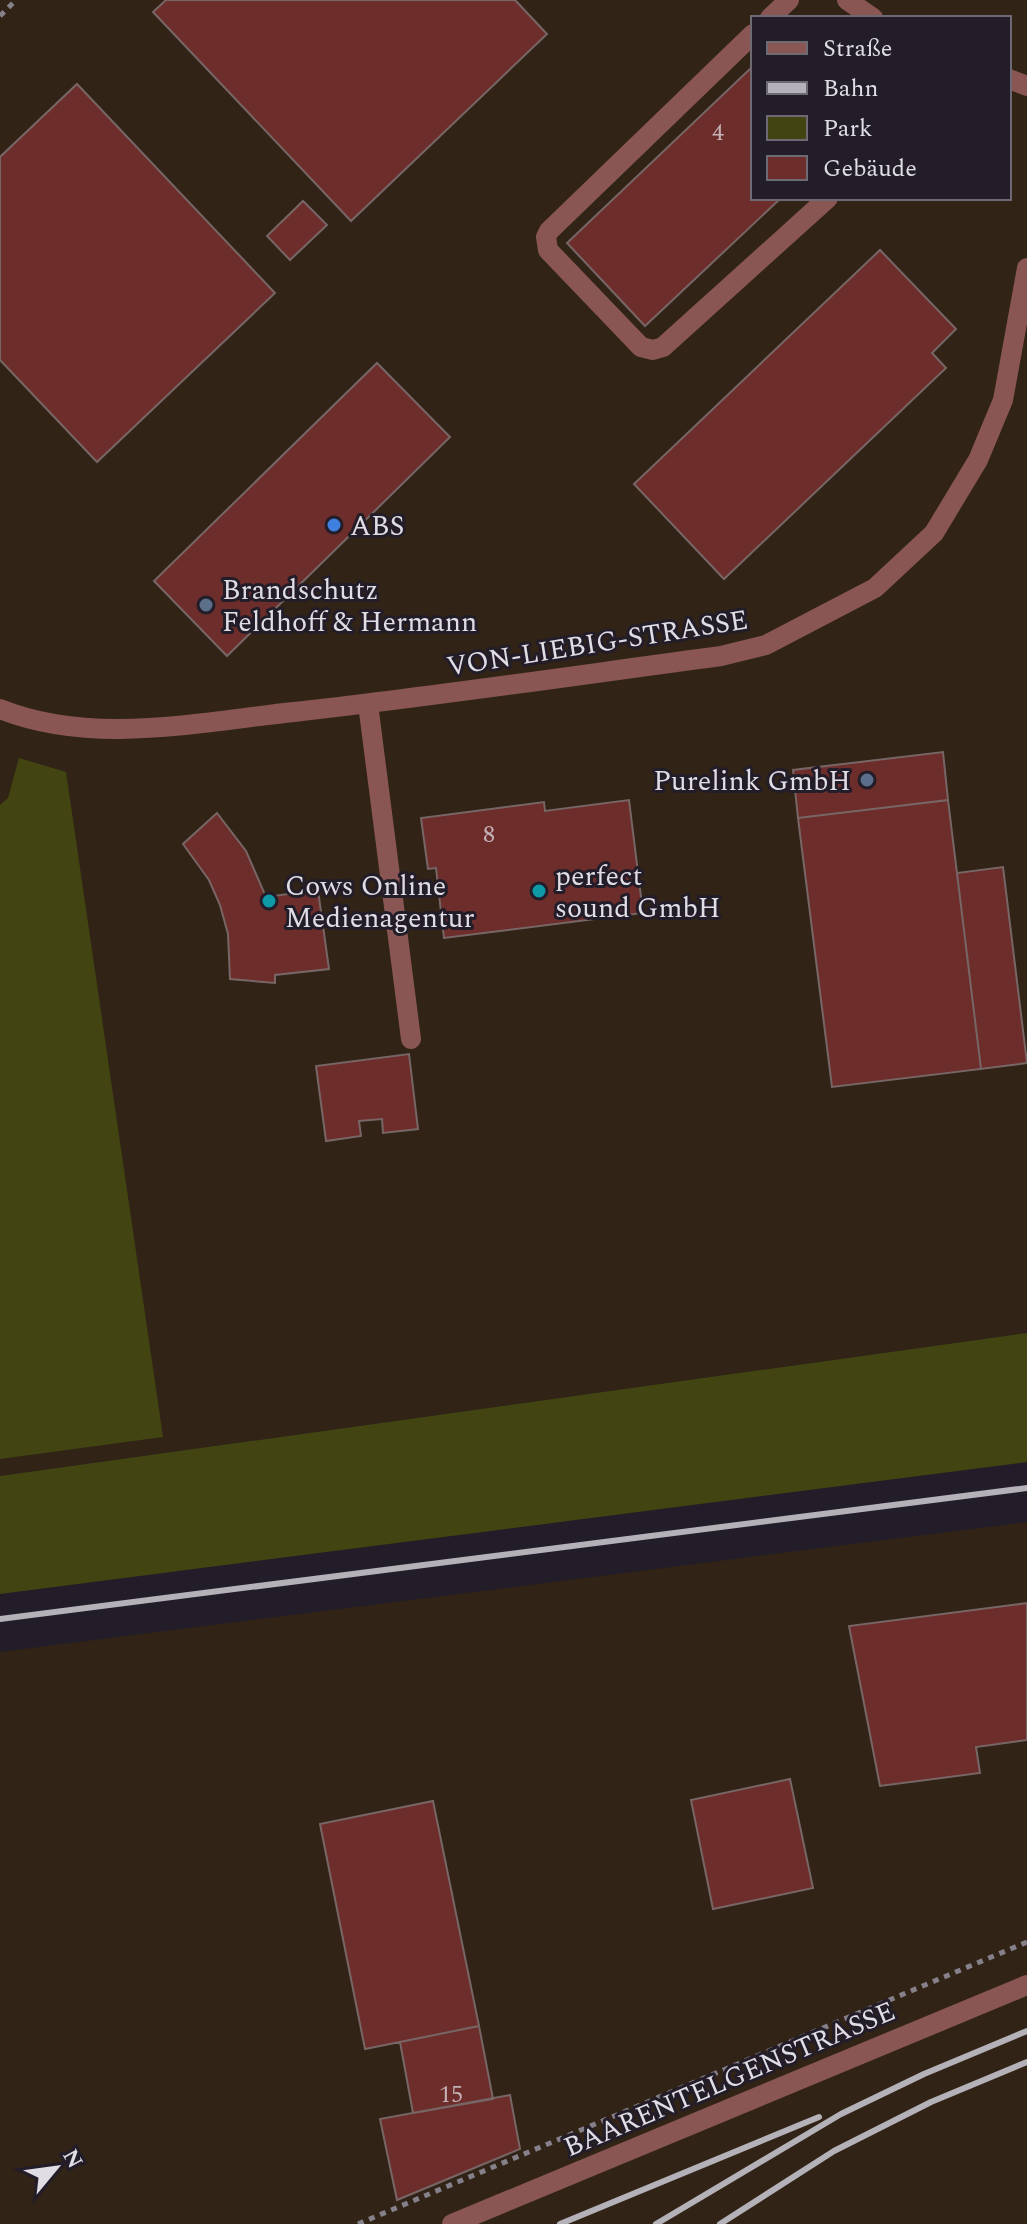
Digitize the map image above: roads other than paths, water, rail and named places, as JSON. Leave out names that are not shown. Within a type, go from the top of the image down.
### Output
[{"type":"street","points":[[772,16],[789,0]]},
{"type":"street","points":[[847,0],[870,16]]},
{"type":"street","points":[[751,36],[549,231],[546,237],[548,250],[641,347],[653,350],[663,347],[826,200]]},
{"type":"street","name":"VON-LIEBIG-STRASSE","points":[[0,709],[47,723],[87,729],[149,727],[368,704],[721,656],[766,645],[875,588],[934,533],[978,460],[1003,400],[1027,268]]},
{"type":"street","points":[[368,704],[411,1039]]},
{"type":"street","name":"BAARENTELGENSTRASSE","points":[[452,2224],[1027,1985]]},
{"type":"railway","points":[[0,1619],[1027,1488]]},
{"type":"railway","points":[[656,2224],[841,2114],[924,2074],[1027,2031]]},
{"type":"railway","points":[[720,2224],[834,2151],[931,2102],[1027,2062]]},
{"type":"railway","points":[[560,2224],[819,2117]]},
{"type":"place","name":"ABS","points":[[334,525]]},
{"type":"place","name":"Brandschutz Feldhoff & Hermann","points":[[206,605]]},
{"type":"place","name":"Purelink GmbH","points":[[867,780]]},
{"type":"place","name":"perfect sound GmbH","points":[[539,891]]},
{"type":"place","name":"Cows Online Medienagentur","points":[[269,901]]}]
